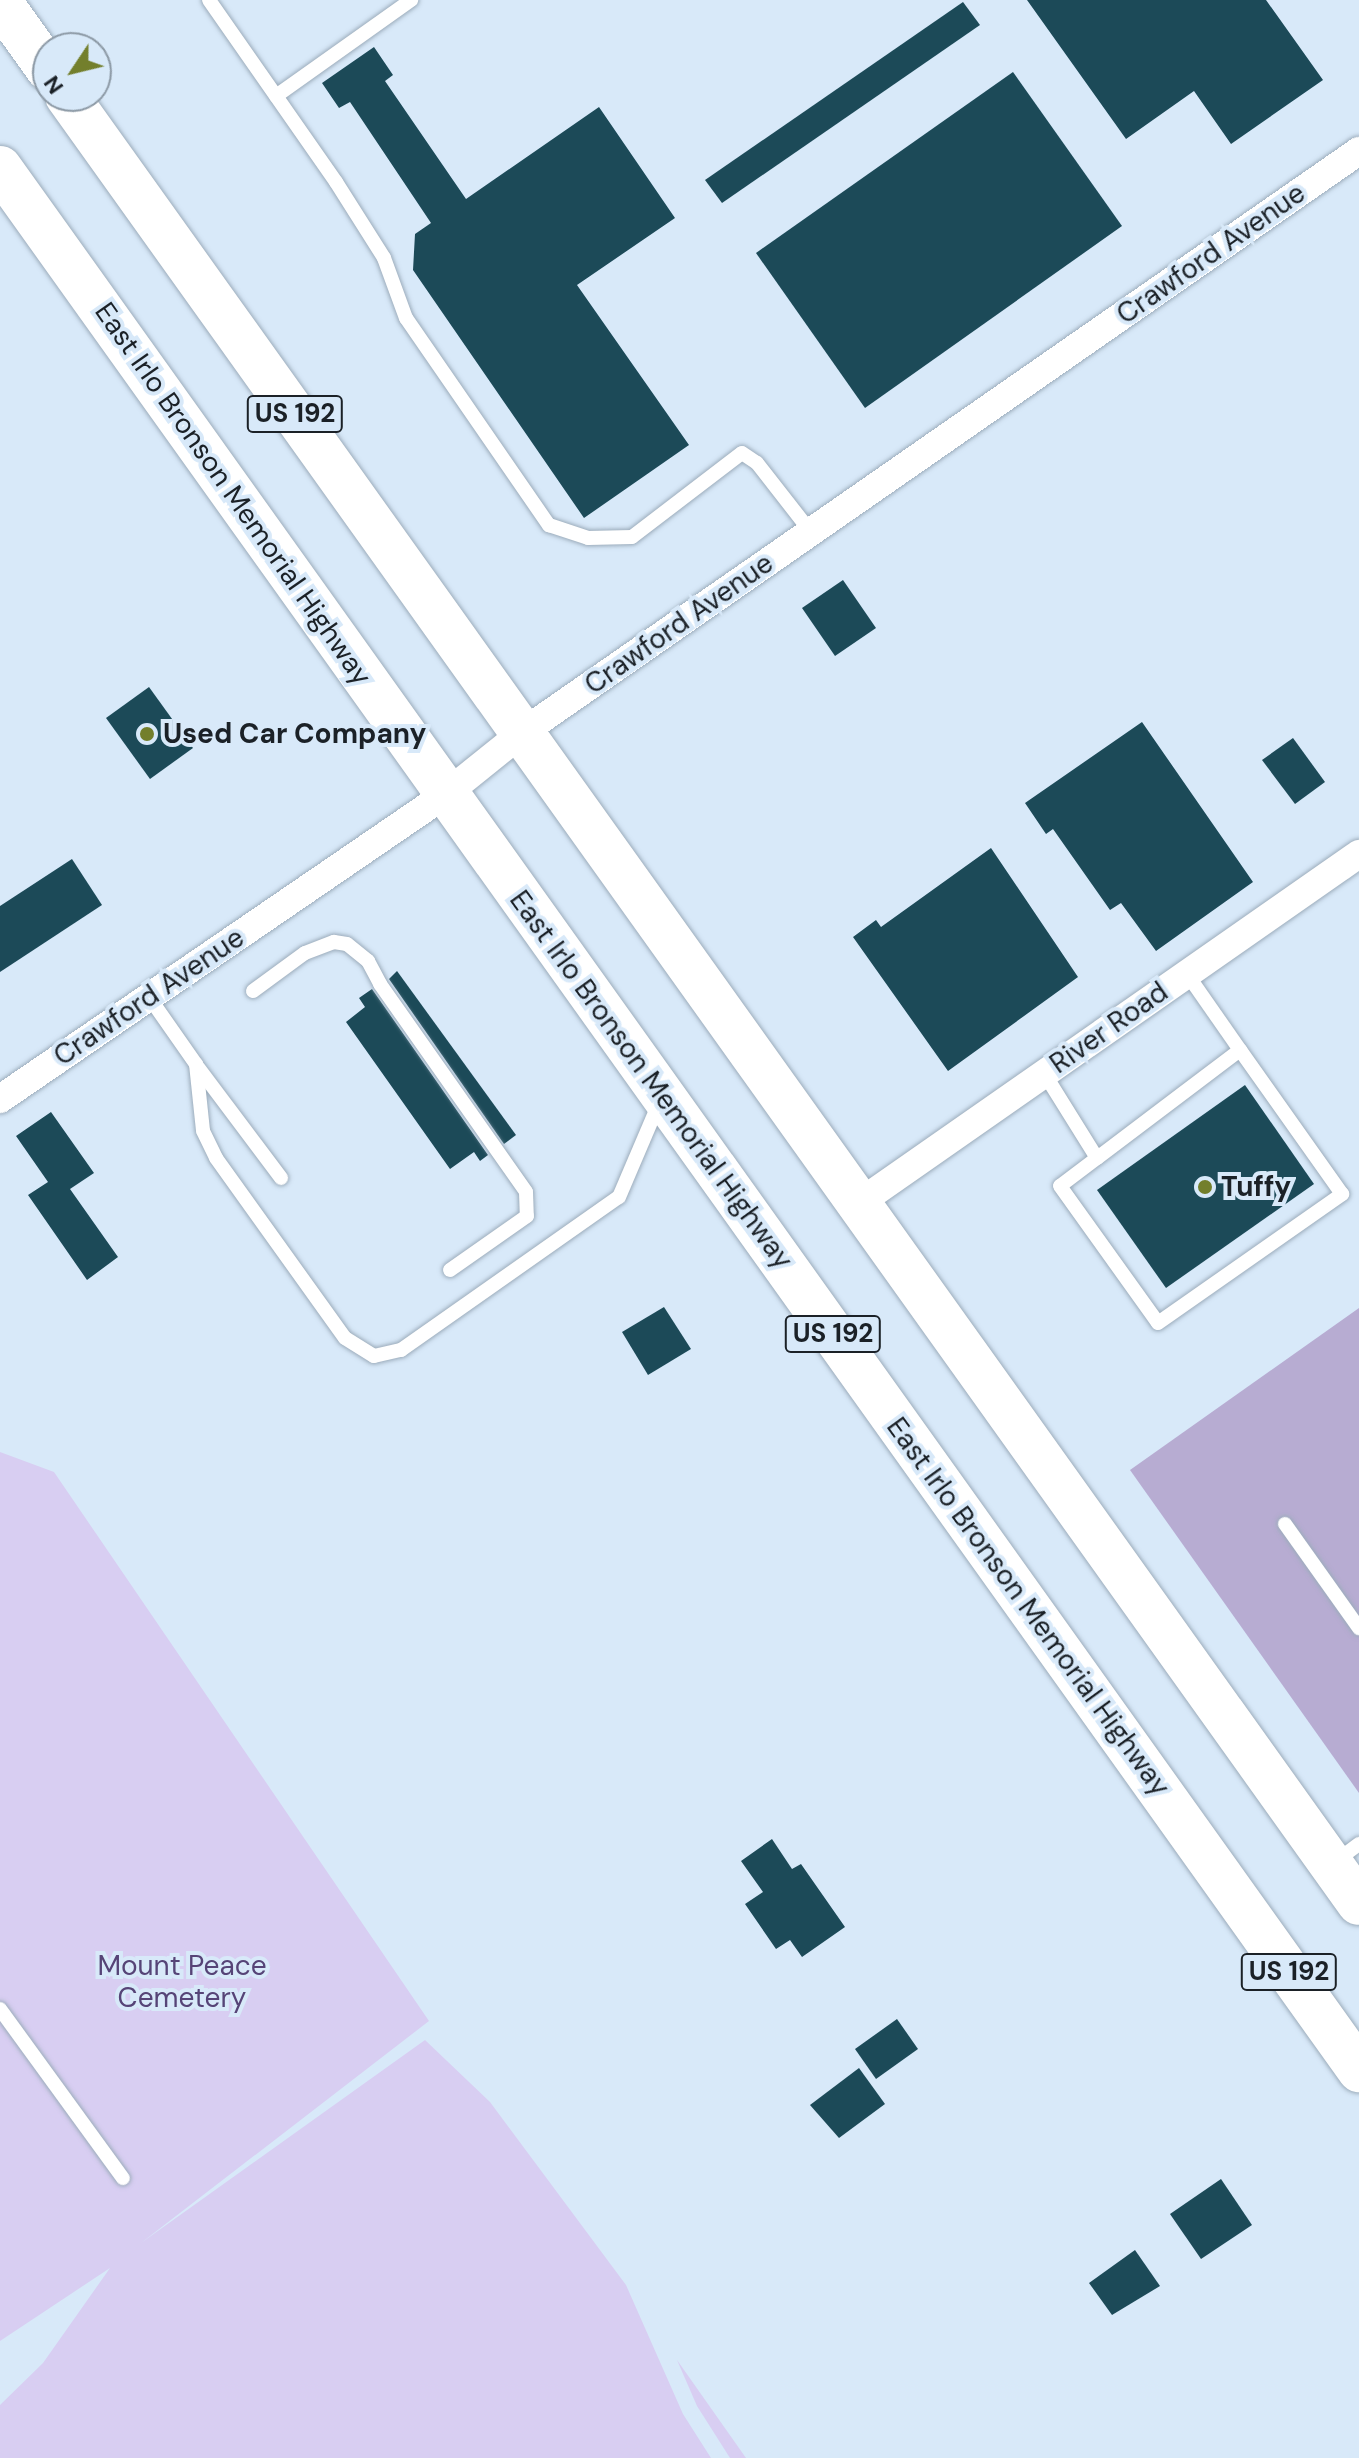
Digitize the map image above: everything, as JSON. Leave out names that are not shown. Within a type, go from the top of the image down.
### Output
[{"type":"highway","points":[[0,2],[32,47]]},
{"type":"highway","points":[[0,27],[32,53]]},
{"type":"highway","name":"US 192","points":[[78,112],[859,1203],[1345,1854],[1359,1903]]},
{"type":"highway","name":"East Irlo Bronson Memorial Highway","points":[[0,168],[1359,2070]]},
{"type":"street","name":"Crawford Avenue","points":[[0,1099],[446,794],[523,732],[1359,151]]},
{"type":"street","name":"River Road","points":[[859,1203],[1359,854]]},
{"type":"lane","points":[[209,0],[384,258],[406,318],[549,525],[588,538],[632,537],[742,453],[757,463],[811,532]]},
{"type":"lane","points":[[276,96],[411,0]]},
{"type":"lane","points":[[253,991],[305,953],[334,942],[347,944],[368,961],[380,984],[526,1192],[527,1216],[450,1270]]},
{"type":"lane","points":[[1187,974],[1342,1194],[1158,1323],[1060,1186],[1240,1050]]},
{"type":"lane","points":[[149,997],[281,1178]]},
{"type":"lane","points":[[196,1064],[203,1131],[216,1158],[345,1338],[374,1356],[401,1350],[426,1334],[619,1197],[662,1096]]},
{"type":"lane","points":[[1044,1073],[1097,1158]]},
{"type":"lane","points":[[1285,1524],[1359,1628]]},
{"type":"lane","points":[[0,2009],[123,2178]]},
{"type":"green space","name":"Mount Peace Cemetery","points":[[0,1452],[54,1472],[429,2021],[141,2243],[425,2040],[490,2102],[626,2285],[683,2414],[711,2458],[0,2458],[0,2405],[43,2363],[110,2268],[0,2341]]},
{"type":"green space","points":[[677,2360],[746,2458],[730,2458],[697,2406]]},
{"type":"shaded area","points":[[1359,1308],[1359,1793],[1130,1470]]},
{"type":"building","points":[[1027,0],[1266,0],[1323,80],[1231,144],[1194,91],[1126,139]]},
{"type":"building","points":[[963,2],[980,25],[722,203],[705,180]]},
{"type":"building","points":[[374,47],[393,75],[385,81],[466,199],[599,107],[675,218],[577,285],[689,445],[584,518],[413,270],[415,234],[431,223],[350,102],[339,108],[322,83]]},
{"type":"building","points":[[1013,72],[1122,226],[865,408],[756,253]]},
{"type":"building","points":[[843,580],[876,628],[835,656],[802,608]]},
{"type":"building","points":[[149,687],[193,748],[150,779],[106,718]]},
{"type":"building","points":[[1142,722],[1253,882],[1156,951],[1121,903],[1110,910],[1053,829],[1046,834],[1025,803]]},
{"type":"building","points":[[1293,738],[1325,782],[1295,804],[1262,760]]},
{"type":"building","points":[[991,848],[1078,977],[948,1071],[853,937],[876,920],[881,927]]},
{"type":"building","points":[[72,859],[102,905],[0,972],[0,906]]},
{"type":"building","points":[[397,971],[516,1135],[504,1144],[389,979]]},
{"type":"building","points":[[372,989],[488,1155],[480,1161],[474,1152],[450,1169],[346,1022],[365,1007],[359,998]]},
{"type":"building","name":"Tuffy","points":[[1245,1085],[1314,1184],[1166,1288],[1097,1190]]},
{"type":"building","points":[[51,1112],[94,1173],[70,1189],[118,1257],[87,1280],[28,1195],[48,1182],[16,1136]]},
{"type":"building","points":[[664,1307],[691,1349],[648,1375],[622,1332]]},
{"type":"building","points":[[772,1839],[792,1869],[801,1864],[845,1927],[802,1957],[790,1940],[776,1949],[745,1904],[763,1892],[741,1861]]},
{"type":"building","points":[[897,2019],[918,2049],[876,2079],[855,2049]]},
{"type":"building","points":[[859,2068],[885,2104],[839,2138],[810,2105]]},
{"type":"building","points":[[1221,2179],[1252,2225],[1201,2259],[1170,2214]]},
{"type":"building","points":[[1135,2250],[1160,2286],[1112,2315],[1089,2283]]},
{"type":"place","name":"Used Car Company","points":[[147,734]]},
{"type":"place","name":"Tuffy","points":[[1205,1187]]}]
